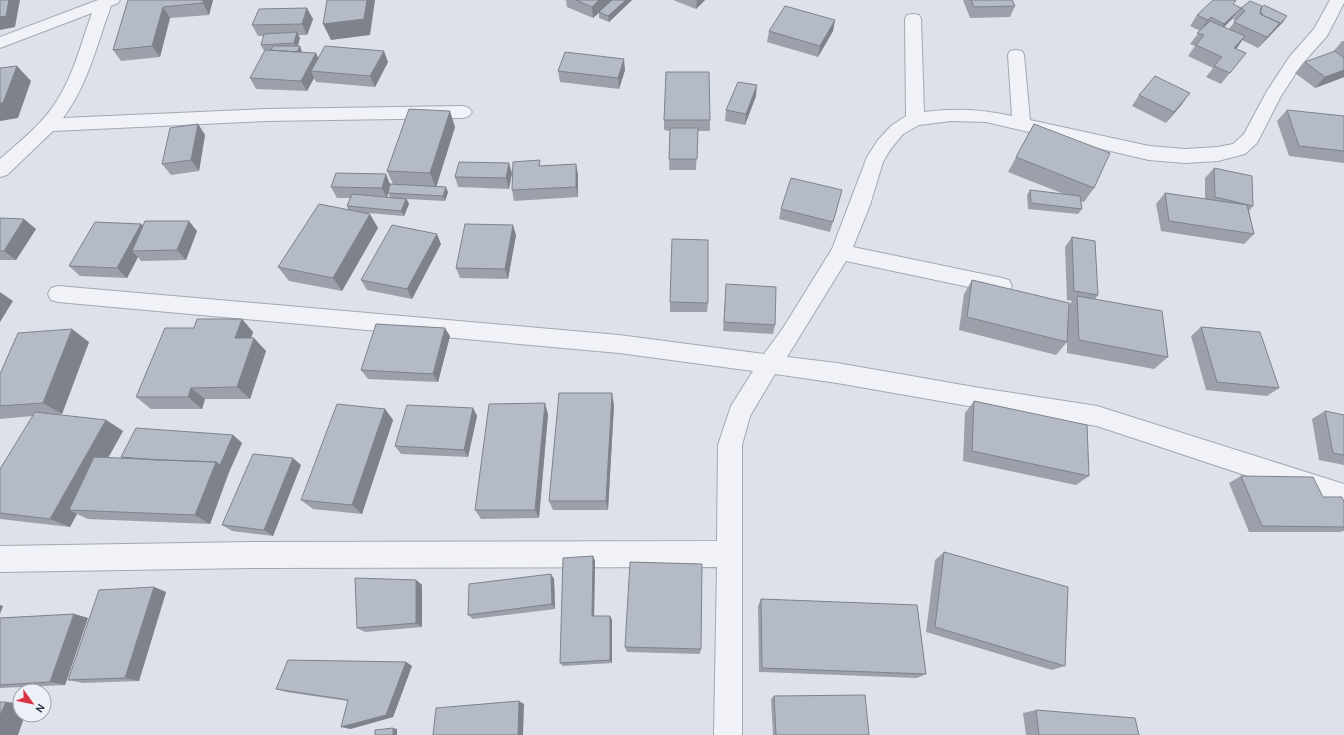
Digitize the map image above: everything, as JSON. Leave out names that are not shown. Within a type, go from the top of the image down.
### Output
[{"type":"street","points":[[728,735],[730,445],[739,413],[769,365],[791,334],[841,252],[860,205],[874,162],[884,145],[897,130],[915,119],[951,115],[986,116],[1149,153],[1185,156],[1218,154],[1239,149],[1251,138],[1273,95],[1296,60],[1322,32],[1338,0]]},
{"type":"street","points":[[0,43],[108,1]]},
{"type":"street","points":[[0,170],[47,125],[66,100],[108,1]]},
{"type":"street","points":[[913,19],[915,119]]},
{"type":"street","points":[[1016,54],[1021,123]]},
{"type":"street","points":[[47,125],[266,115],[463,112]]},
{"type":"street","points":[[841,252],[1002,286]]},
{"type":"street","points":[[58,294],[619,344],[836,373],[980,398],[1097,416],[1344,496]]},
{"type":"street","points":[[0,559],[259,555],[730,554]]},
{"type":"building","points":[[0,0],[9,0],[6,16],[0,17]]},
{"type":"building","points":[[128,0],[203,0],[203,3],[163,7],[152,46],[113,50]]},
{"type":"building","points":[[327,0],[367,0],[364,19],[323,24]]},
{"type":"building","points":[[576,0],[599,0],[592,7]]},
{"type":"building","points":[[612,0],[626,0],[608,16],[599,12]]},
{"type":"building","points":[[971,0],[1012,0],[1015,6],[974,7]]},
{"type":"building","points":[[1213,0],[1233,0],[1236,1],[1233,4],[1241,8],[1224,24],[1211,17],[1208,20],[1197,15]]},
{"type":"building","points":[[1250,1],[1262,6],[1260,14],[1280,23],[1267,37],[1234,22],[1245,11],[1241,8]]},
{"type":"building","points":[[1264,5],[1287,16],[1278,26],[1280,23],[1262,15],[1263,14],[1260,12]]},
{"type":"building","points":[[785,6],[835,20],[820,46],[769,31]]},
{"type":"building","points":[[307,8],[302,24],[252,25],[259,9]]},
{"type":"building","points":[[1210,21],[1245,36],[1234,48],[1246,53],[1230,73],[1214,66],[1222,57],[1196,45],[1204,35],[1197,33]]},
{"type":"building","points":[[297,32],[294,43],[261,45],[264,34]]},
{"type":"building","points":[[273,46],[300,46],[297,52],[271,50]]},
{"type":"building","points":[[325,46],[384,51],[370,76],[311,71]]},
{"type":"building","points":[[265,50],[316,53],[301,81],[250,78]]},
{"type":"building","points":[[1335,51],[1344,58],[1344,70],[1325,77],[1305,62]]},
{"type":"building","points":[[565,52],[624,59],[618,78],[558,71]]},
{"type":"building","points":[[17,66],[3,103],[0,103],[0,68]]},
{"type":"building","points":[[666,72],[709,72],[710,120],[664,120]]},
{"type":"building","points":[[1155,76],[1190,93],[1174,112],[1139,95]]},
{"type":"building","points":[[738,82],[757,85],[746,114],[726,110]]},
{"type":"building","points":[[409,109],[450,111],[430,173],[387,171]]},
{"type":"building","points":[[1287,110],[1344,116],[1344,151],[1299,146]]},
{"type":"building","points":[[198,124],[191,160],[162,164],[170,128]]},
{"type":"building","points":[[1034,124],[1110,153],[1094,188],[1016,157]]},
{"type":"building","points":[[670,128],[698,128],[697,159],[669,159]]},
{"type":"building","points":[[540,160],[539,166],[576,164],[576,187],[512,190],[513,162]]},
{"type":"building","points":[[459,162],[509,163],[506,178],[455,177]]},
{"type":"building","points":[[1214,168],[1252,176],[1253,206],[1215,197]]},
{"type":"building","points":[[336,173],[386,174],[382,188],[331,187]]},
{"type":"building","points":[[791,178],[842,190],[833,222],[781,209]]},
{"type":"building","points":[[390,184],[446,187],[443,196],[388,193]]},
{"type":"building","points":[[1030,190],[1080,196],[1082,209],[1031,203]]},
{"type":"building","points":[[1165,193],[1247,205],[1254,234],[1169,221]]},
{"type":"building","points":[[352,194],[406,199],[401,211],[347,206]]},
{"type":"building","points":[[319,204],[370,214],[333,278],[278,267]]},
{"type":"building","points":[[0,218],[24,219],[4,251],[0,251]]},
{"type":"building","points":[[145,221],[189,221],[177,250],[132,251]]},
{"type":"building","points":[[95,222],[141,224],[117,268],[69,266]]},
{"type":"building","points":[[465,224],[513,225],[505,269],[456,268]]},
{"type":"building","points":[[392,225],[437,234],[407,289],[361,280]]},
{"type":"building","points":[[1072,237],[1095,241],[1098,295],[1074,291]]},
{"type":"building","points":[[672,239],[708,240],[708,303],[670,302]]},
{"type":"building","points":[[972,280],[1069,303],[1067,342],[967,317]]},
{"type":"building","points":[[726,284],[776,287],[775,325],[724,322]]},
{"type":"building","points":[[1077,296],[1162,311],[1168,357],[1079,340]]},
{"type":"building","points":[[197,319],[242,319],[235,338],[254,338],[237,387],[191,388],[188,397],[136,397],[165,328],[194,328]]},
{"type":"building","points":[[376,324],[445,328],[433,374],[361,370]]},
{"type":"building","points":[[1201,327],[1260,332],[1279,388],[1217,382]]},
{"type":"building","points":[[72,329],[43,403],[0,406],[0,374],[18,333]]},
{"type":"building","points":[[559,393],[612,393],[606,501],[549,501]]},
{"type":"building","points":[[974,401],[1087,425],[1089,476],[972,451]]},
{"type":"building","points":[[545,403],[535,510],[475,510],[489,404]]},
{"type":"building","points":[[337,404],[385,409],[352,505],[301,500]]},
{"type":"building","points":[[407,405],[473,408],[464,450],[395,446]]},
{"type":"building","points":[[1325,411],[1344,415],[1344,455],[1333,453]]},
{"type":"building","points":[[35,412],[106,420],[50,519],[0,513],[0,469]]},
{"type":"building","points":[[136,428],[233,435],[220,465],[216,462],[121,457]]},
{"type":"building","points":[[253,454],[293,458],[264,530],[222,525]]},
{"type":"building","points":[[94,457],[216,462],[195,515],[69,510]]},
{"type":"building","points":[[1241,476],[1313,477],[1323,497],[1342,497],[1344,502],[1344,527],[1262,526]]},
{"type":"building","points":[[944,552],[1068,587],[1065,666],[935,627]]},
{"type":"building","points":[[593,556],[592,616],[610,616],[610,660],[560,663],[563,558]]},
{"type":"building","points":[[630,562],[702,564],[701,649],[625,647]]},
{"type":"building","points":[[551,574],[552,604],[468,615],[469,584]]},
{"type":"building","points":[[355,578],[416,580],[416,623],[357,628]]},
{"type":"building","points":[[154,587],[125,678],[68,680],[99,590]]},
{"type":"building","points":[[761,599],[917,605],[926,674],[762,668]]},
{"type":"building","points":[[74,614],[50,682],[12,683],[12,684],[0,685],[0,618]]},
{"type":"building","points":[[288,660],[406,662],[386,715],[341,727],[348,700],[276,689]]},
{"type":"building","points":[[865,695],[869,735],[776,735],[774,696]]},
{"type":"building","points":[[519,701],[518,735],[433,735],[436,708]]},
{"type":"building","points":[[0,702],[6,702],[0,715]]},
{"type":"building","points":[[1036,710],[1135,718],[1139,735],[1039,735]]},
{"type":"building","points":[[393,728],[393,735],[375,735],[375,730]]}]
